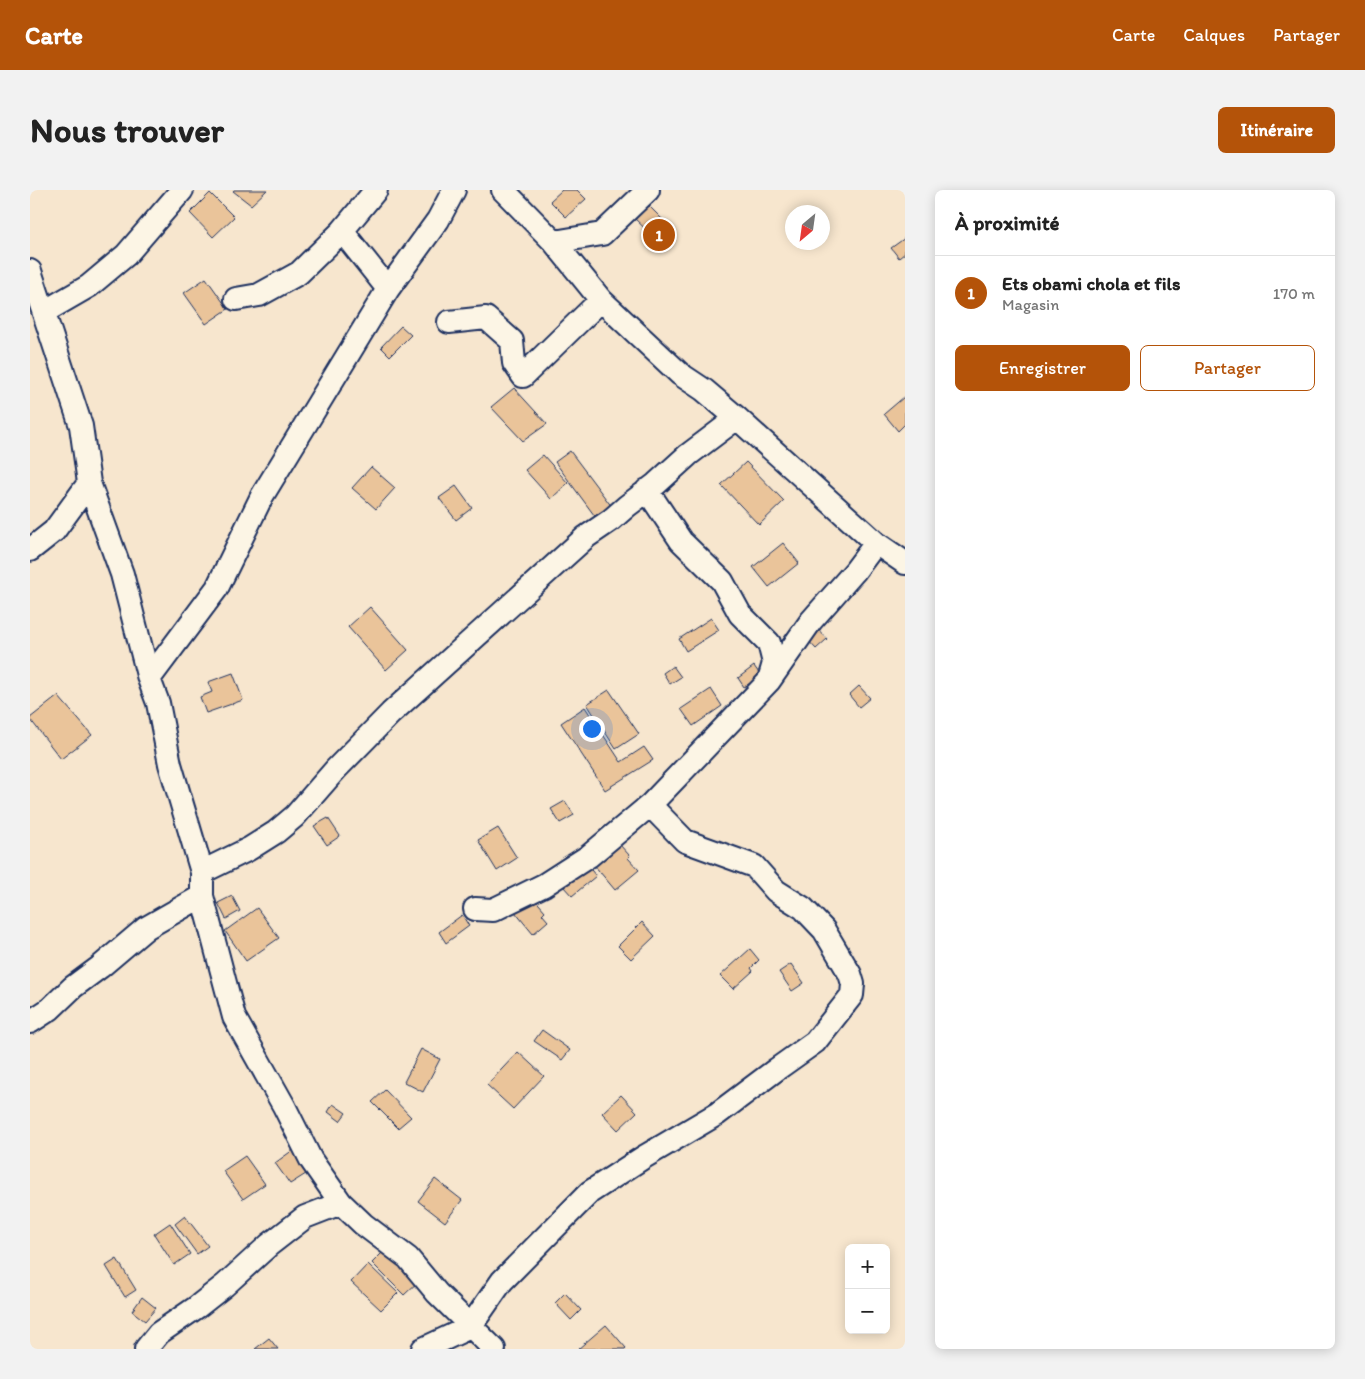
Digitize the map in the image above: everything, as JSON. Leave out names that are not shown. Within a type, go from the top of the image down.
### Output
[{"type":"street","points":[[44,312],[89,286],[126,255],[182,190]]},
{"type":"street","points":[[236,299],[259,295],[299,273],[342,230],[376,190]]},
{"type":"street","points":[[149,679],[217,588],[262,496],[388,289],[438,220],[454,190]]},
{"type":"street","points":[[503,190],[554,242],[601,300],[680,374],[704,390],[737,418],[876,543],[903,558]]},
{"type":"street","points":[[554,242],[602,234],[648,190]]},
{"type":"street","points":[[342,230],[388,289]]},
{"type":"street","points":[[30,272],[81,426],[89,483],[122,574],[149,679],[158,703],[170,764],[202,872],[202,896],[234,1017],[284,1106],[311,1160],[341,1203],[363,1224],[408,1258],[437,1293],[482,1341]]},
{"type":"street","points":[[449,322],[486,318],[512,341],[514,362],[524,376],[601,300]]},
{"type":"street","points":[[202,872],[249,849],[276,832],[295,816],[336,769],[391,713],[586,537],[611,520],[656,484],[688,455],[737,418]]},
{"type":"street","points":[[30,550],[54,531],[89,483]]},
{"type":"street","points":[[647,490],[681,542],[722,581],[740,614],[769,643],[774,663],[769,681]]},
{"type":"street","points":[[475,909],[493,910],[544,885],[589,856],[650,805],[769,681],[810,621],[855,571],[876,543]]},
{"type":"street","points":[[482,1341],[502,1281],[590,1192],[644,1157],[717,1114],[815,1042],[852,995],[853,984],[850,974],[824,930],[803,908],[776,891],[754,866],[685,841],[650,805]]},
{"type":"street","points":[[30,1022],[50,1009],[73,987],[146,928],[202,896]]},
{"type":"street","points":[[146,1349],[160,1333],[218,1290],[269,1245],[305,1217],[341,1203]]},
{"type":"street","points":[[423,1349],[482,1341]]},
{"type":"building","points":[[234,190],[267,190],[251,205]]},
{"type":"building","points":[[562,190],[577,190],[586,199],[566,217],[550,201]]},
{"type":"building","points":[[210,193],[234,217],[213,237],[190,213]]},
{"type":"building","points":[[645,202],[674,231],[661,244],[632,216]]},
{"type":"building","points":[[905,238],[905,253],[899,258],[891,248]]},
{"type":"building","points":[[206,278],[228,309],[206,324],[184,293]]},
{"type":"building","points":[[401,326],[411,335],[390,356],[381,347]]},
{"type":"building","points":[[514,388],[547,424],[523,441],[491,407]]},
{"type":"building","points":[[904,397],[905,424],[898,431],[884,414]]},
{"type":"building","points":[[570,451],[612,507],[597,519],[555,462]]},
{"type":"building","points":[[543,455],[568,483],[551,499],[525,470]]},
{"type":"building","points":[[746,462],[784,501],[759,525],[721,485]]},
{"type":"building","points":[[371,467],[395,488],[376,509],[352,488]]},
{"type":"building","points":[[456,486],[472,508],[456,520],[439,498]]},
{"type":"building","points":[[783,543],[799,563],[769,587],[753,567]]},
{"type":"building","points":[[370,607],[408,650],[386,670],[348,627]]},
{"type":"building","points":[[711,618],[719,630],[686,651],[679,639]]},
{"type":"building","points":[[816,627],[827,639],[816,649],[805,637]]},
{"type":"building","points":[[673,666],[681,677],[670,684],[663,673]]},
{"type":"building","points":[[754,666],[761,676],[744,687],[738,678]]},
{"type":"building","points":[[233,673],[243,700],[206,713],[200,697],[212,692],[208,682]]},
{"type":"building","points":[[859,686],[870,698],[859,707],[849,695]]},
{"type":"building","points":[[711,689],[722,706],[693,726],[681,709]]},
{"type":"building","points":[[609,690],[639,734],[616,749],[587,704]]},
{"type":"building","points":[[58,696],[92,735],[61,759],[30,719]]},
{"type":"building","points":[[585,707],[621,762],[644,747],[653,760],[605,790],[561,723]]},
{"type":"building","points":[[565,801],[574,815],[560,823],[551,809]]},
{"type":"building","points":[[328,818],[340,836],[327,845],[314,826]]},
{"type":"building","points":[[498,828],[517,858],[497,871],[478,840]]},
{"type":"building","points":[[619,844],[639,870],[615,890],[594,865]]},
{"type":"building","points":[[587,865],[596,876],[572,896],[563,886]]},
{"type":"building","points":[[232,896],[240,911],[226,919],[218,903]]},
{"type":"building","points":[[532,896],[545,911],[542,914],[548,921],[533,934],[515,912]]},
{"type":"building","points":[[257,908],[279,938],[246,961],[225,931]]},
{"type":"building","points":[[462,915],[469,926],[446,943],[439,932]]},
{"type":"building","points":[[642,922],[655,936],[631,959],[618,946]]},
{"type":"building","points":[[750,949],[759,960],[751,968],[753,971],[733,989],[720,976]]},
{"type":"building","points":[[791,964],[804,983],[792,991],[779,972]]},
{"type":"building","points":[[542,1030],[570,1050],[562,1060],[534,1041]]},
{"type":"building","points":[[421,1049],[440,1059],[423,1092],[404,1082]]},
{"type":"building","points":[[518,1052],[544,1076],[513,1109],[487,1085]]},
{"type":"building","points":[[385,1090],[411,1117],[398,1128],[372,1102]]},
{"type":"building","points":[[621,1095],[637,1112],[618,1130],[602,1113]]},
{"type":"building","points":[[333,1104],[346,1113],[340,1121],[328,1112]]},
{"type":"building","points":[[293,1150],[309,1172],[290,1184],[275,1163]]},
{"type":"building","points":[[245,1156],[265,1184],[243,1199],[223,1171]]},
{"type":"building","points":[[435,1179],[462,1200],[445,1222],[418,1201]]},
{"type":"building","points":[[185,1216],[208,1246],[197,1254],[175,1224]]},
{"type":"building","points":[[170,1223],[190,1254],[174,1265],[154,1234]]},
{"type":"building","points":[[388,1247],[420,1280],[404,1295],[372,1263]]},
{"type":"building","points":[[117,1259],[136,1290],[125,1297],[106,1266]]},
{"type":"building","points":[[368,1264],[398,1293],[381,1310],[351,1282]]},
{"type":"building","points":[[565,1293],[581,1310],[571,1320],[555,1303]]},
{"type":"building","points":[[142,1297],[156,1308],[145,1321],[132,1311]]},
{"type":"building","points":[[606,1325],[625,1349],[578,1349]]},
{"type":"building","points":[[269,1338],[278,1349],[255,1349]]},
{"type":"place","name":"Ets obami chola et fils","points":[[659,235]]}]
